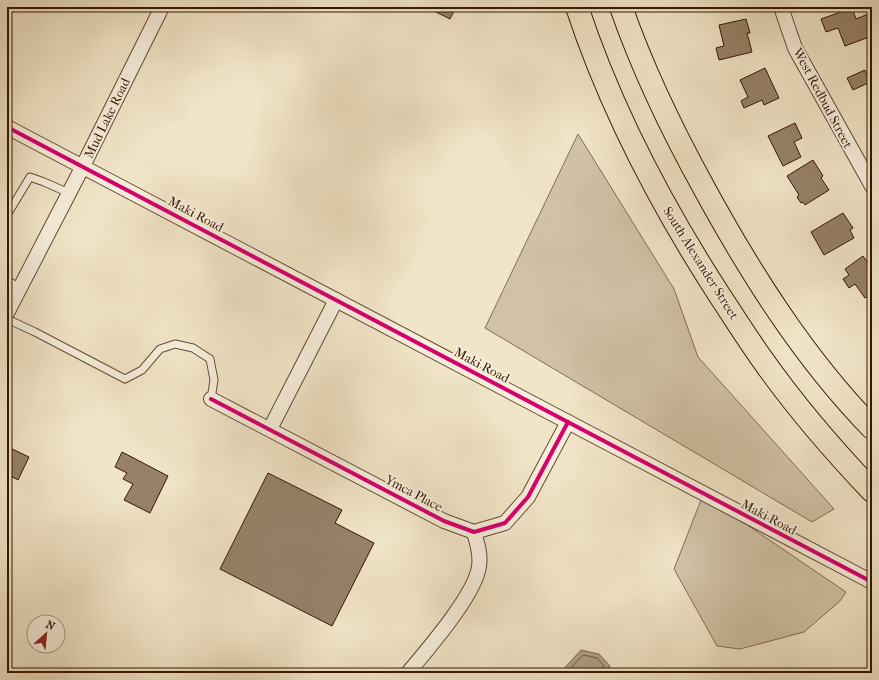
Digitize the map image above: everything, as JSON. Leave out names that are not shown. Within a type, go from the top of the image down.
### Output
[{"type":"main road","name":"South Alexander Street","points":[[577,7],[592,50],[635,150],[691,250],[762,360],[834,450],[872,491]]},
{"type":"main road","points":[[621,7],[635,46],[673,132],[737,249],[804,349],[872,428]]},
{"type":"street","name":"Mud Lake Road","points":[[7,313],[83,166],[162,7]]},
{"type":"street","name":"West Redbud Street","points":[[783,7],[783,13],[795,48],[872,186]]},
{"type":"street","name":"Maki Road","points":[[7,127],[872,582]]},
{"type":"street","points":[[270,429],[336,300]]},
{"type":"street","name":"Ymca Place","points":[[211,398],[444,520],[474,532]]},
{"type":"street","points":[[408,673],[446,627],[475,582],[479,566],[479,550],[474,532],[505,523],[528,497],[568,422]]},
{"type":"lane","points":[[7,215],[30,178],[44,182],[69,193]]},
{"type":"lane","points":[[7,280],[20,288]]},
{"type":"lane","points":[[7,319],[125,379],[142,370],[160,349],[175,344],[194,348],[210,359],[214,380],[211,398]]},
{"type":"shaded area","points":[[578,134],[674,289],[698,357],[834,509],[812,522],[485,328]]},
{"type":"shaded area","points":[[703,495],[846,592],[840,601],[804,632],[740,649],[717,646],[674,569]]},
{"type":"water","points":[[581,650],[599,654],[610,666],[606,673],[560,673]]},
{"type":"building","points":[[426,7],[456,7],[450,19]]},
{"type":"building","points":[[852,8],[856,19],[868,14],[872,27],[872,36],[845,46],[838,28],[826,32],[821,19]]},
{"type":"building","points":[[746,19],[750,33],[747,33],[752,52],[719,60],[716,48],[724,46],[719,25]]},
{"type":"building","points":[[765,68],[779,98],[764,105],[762,100],[744,108],[741,101],[748,97],[740,80]]},
{"type":"building","points":[[865,70],[868,76],[872,74],[872,93],[868,83],[853,90],[847,78]]},
{"type":"building","points":[[795,123],[802,138],[794,142],[801,157],[783,166],[768,136]]},
{"type":"building","points":[[813,160],[823,176],[821,178],[829,190],[805,205],[803,202],[801,203],[797,197],[799,195],[787,176]]},
{"type":"building","points":[[843,213],[853,228],[850,230],[854,238],[824,255],[811,232]]},
{"type":"building","points":[[863,256],[871,267],[868,268],[872,273],[872,293],[865,298],[855,284],[849,288],[843,279],[849,275],[845,269]]},
{"type":"building","points":[[10,448],[29,457],[18,480],[7,474],[9,458],[7,455]]},
{"type":"building","points":[[122,452],[168,476],[150,513],[124,500],[133,484],[123,479],[127,473],[115,467]]},
{"type":"building","points":[[268,473],[342,510],[335,523],[374,543],[332,626],[220,569]]},
{"type":"cycle path","points":[[7,127],[872,582]]},
{"type":"cycle path","points":[[211,399],[444,521],[474,532],[505,523],[528,497],[568,422]]}]
